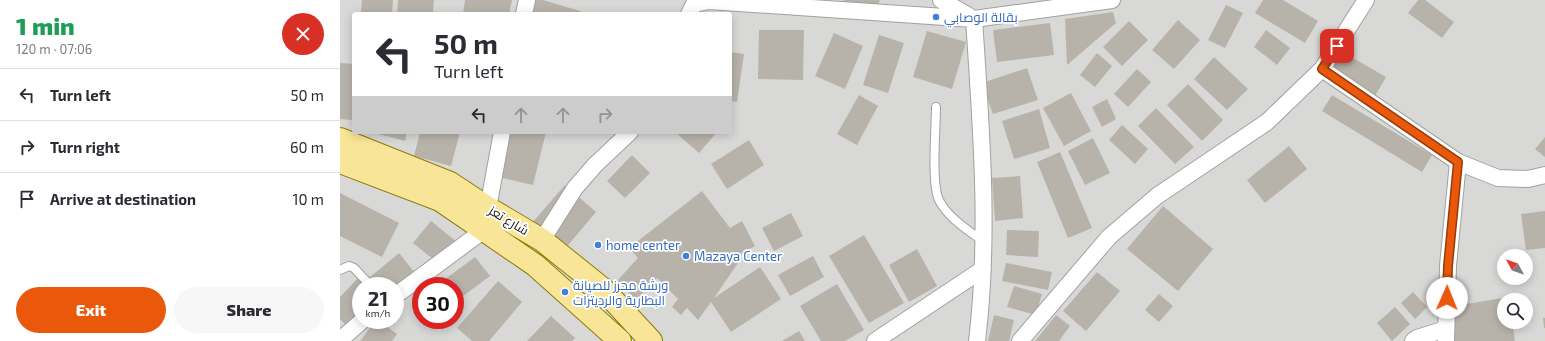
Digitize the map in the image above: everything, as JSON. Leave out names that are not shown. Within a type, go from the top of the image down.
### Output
[{"type":"main road","name":"شارع تعز","points":[[340,139],[450,183],[488,208],[542,240],[603,289],[645,334]]},
{"type":"main road","name":"شارع تعز","points":[[342,167],[440,200],[535,265],[621,341]]},
{"type":"street","points":[[524,12],[527,0]]},
{"type":"street","points":[[941,0],[974,18]]},
{"type":"street","points":[[690,12],[694,4],[709,1],[974,18],[1112,0]]},
{"type":"street","points":[[1020,341],[1110,237],[1157,196],[1267,122],[1322,69],[1366,0]]},
{"type":"street","points":[[974,18],[982,143],[984,243],[984,269],[977,341]]},
{"type":"street","points":[[1322,69],[1458,162],[1498,178],[1528,179],[1545,175]]},
{"type":"street","points":[[488,208],[502,134]]},
{"type":"street","points":[[542,240],[575,188],[595,165],[628,134]]},
{"type":"street","points":[[1413,341],[1417,338],[1446,335],[1448,266],[1458,162]]},
{"type":"street","points":[[404,289],[484,230]]},
{"type":"street","points":[[875,341],[984,269]]},
{"type":"street","points":[[340,340],[353,329]]},
{"type":"street","points":[[621,341],[645,334]]},
{"type":"lane","points":[[936,107],[935,180],[939,199],[949,214],[984,243]]},
{"type":"lane","points":[[340,270],[349,266],[354,268],[363,277]]},
{"type":"shaded area","points":[[340,0],[1545,0],[1545,341],[340,341]]},
{"type":"building","points":[[362,0],[393,0],[392,12],[361,12]]},
{"type":"building","points":[[398,0],[434,0],[433,12],[397,12]]},
{"type":"building","points":[[465,0],[512,0],[509,12],[463,12]]},
{"type":"building","points":[[534,0],[543,0],[580,11],[580,12],[531,12]]},
{"type":"building","points":[[844,0],[880,0],[871,19],[842,5]]},
{"type":"building","points":[[1263,0],[1283,0],[1318,21],[1305,43],[1255,13]]},
{"type":"building","points":[[1418,0],[1425,0],[1454,22],[1442,38],[1408,13]]},
{"type":"building","points":[[1226,5],[1243,13],[1225,48],[1208,40]]},
{"type":"building","points":[[1113,12],[1116,23],[1067,65],[1065,19]]},
{"type":"building","points":[[1178,20],[1200,40],[1174,69],[1152,50]]},
{"type":"building","points":[[1129,21],[1148,40],[1122,66],[1103,47]]},
{"type":"building","points":[[1050,23],[1054,55],[997,62],[993,30]]},
{"type":"building","points":[[759,30],[804,30],[803,80],[758,79]]},
{"type":"building","points":[[1266,30],[1290,48],[1277,65],[1254,47]]},
{"type":"building","points":[[927,31],[966,42],[952,89],[913,77]]},
{"type":"building","points":[[834,33],[863,46],[845,89],[815,76]]},
{"type":"building","points":[[879,35],[904,43],[888,93],[863,85]]},
{"type":"building","points":[[1341,51],[1386,77],[1372,101],[1327,75]]},
{"type":"building","points":[[732,52],[744,54],[737,102],[732,101]]},
{"type":"building","points":[[1097,53],[1112,66],[1095,87],[1080,75]]},
{"type":"building","points":[[1214,57],[1248,89],[1227,110],[1194,79]]},
{"type":"building","points":[[340,63],[352,64],[352,120],[340,119]]},
{"type":"building","points":[[1027,68],[1038,100],[993,114],[982,83]]},
{"type":"building","points":[[1137,69],[1151,82],[1128,107],[1114,94]]},
{"type":"building","points":[[1188,84],[1223,120],[1202,141],[1167,105]]},
{"type":"building","points":[[1071,93],[1091,131],[1064,146],[1043,108]]},
{"type":"building","points":[[859,95],[878,106],[857,145],[837,134]]},
{"type":"building","points":[[1332,95],[1432,155],[1422,172],[1322,111]]},
{"type":"building","points":[[1107,99],[1116,119],[1102,127],[1092,107]]},
{"type":"building","points":[[1156,108],[1194,147],[1175,164],[1138,126]]},
{"type":"building","points":[[1039,109],[1050,148],[1014,159],[1002,121]]},
{"type":"building","points":[[1122,125],[1148,149],[1135,164],[1109,140]]},
{"type":"building","points":[[379,134],[407,134],[405,141]]},
{"type":"building","points":[[420,134],[459,134],[451,166],[414,156]]},
{"type":"building","points":[[504,134],[546,134],[533,185],[494,176]]},
{"type":"building","points":[[677,134],[715,134],[699,153]]},
{"type":"building","points":[[1545,137],[1545,157],[1535,149]]},
{"type":"building","points":[[1093,138],[1110,173],[1085,185],[1068,151]]},
{"type":"building","points":[[749,140],[764,165],[727,189],[711,164]]},
{"type":"building","points":[[1289,146],[1307,169],[1265,203],[1247,180]]},
{"type":"building","points":[[1060,152],[1092,228],[1068,238],[1037,162]]},
{"type":"building","points":[[632,155],[650,173],[625,198],[607,181]]},
{"type":"building","points":[[1020,176],[1023,218],[995,221],[992,178]]},
{"type":"building","points":[[565,185],[596,212],[564,250],[532,223]]},
{"type":"building","name":"Mazaya Center","points":[[702,191],[730,228],[742,221],[755,246],[736,256],[738,263],[714,298],[760,267],[781,299],[731,332],[711,302],[698,320],[687,308],[681,315],[672,307],[678,299],[657,278],[636,300],[617,281],[638,258],[629,248]]},
{"type":"building","points":[[340,193],[399,223],[382,257],[340,236]]},
{"type":"building","points":[[1163,206],[1213,249],[1178,291],[1127,249]]},
{"type":"building","points":[[1545,211],[1545,248],[1526,249],[1521,214]]},
{"type":"building","points":[[791,213],[803,236],[774,251],[762,228]]},
{"type":"building","points":[[431,221],[457,242],[439,264],[413,243]]},
{"type":"building","points":[[1007,230],[1039,231],[1038,257],[1006,255]]},
{"type":"building","points":[[864,235],[904,303],[869,323],[829,256]]},
{"type":"building","points":[[917,249],[937,286],[909,302],[889,265]]},
{"type":"building","points":[[399,253],[415,273],[404,282],[404,277],[370,277]]},
{"type":"building","points":[[813,256],[824,277],[790,296],[778,275]]},
{"type":"building","points":[[475,257],[490,276],[464,295],[464,277],[448,277]]},
{"type":"building","points":[[1006,263],[1052,272],[1048,290],[1002,281]]},
{"type":"building","points":[[1097,272],[1120,291],[1086,331],[1063,311]]},
{"type":"building","points":[[498,281],[522,302],[489,341],[472,341],[458,329],[464,329],[464,320]]},
{"type":"building","points":[[352,284],[352,323],[348,327],[340,319],[340,297]]},
{"type":"building","points":[[837,284],[864,330],[845,341],[821,341],[800,306]]},
{"type":"building","points":[[1014,286],[1042,294],[1036,315],[1007,307]]},
{"type":"building","points":[[1413,292],[1427,307],[1415,319],[1401,303]]},
{"type":"building","points":[[1159,294],[1173,306],[1159,322],[1145,310]]},
{"type":"building","points":[[1497,299],[1497,329],[1513,329],[1515,341],[1454,341],[1448,307]]},
{"type":"building","points":[[1395,307],[1410,324],[1392,341],[1377,323]]},
{"type":"building","points":[[994,315],[1014,320],[1009,341],[988,341]]},
{"type":"building","points":[[1056,315],[1070,326],[1059,341],[1035,341]]},
{"type":"building","points":[[551,316],[575,338],[572,341],[527,341]]},
{"type":"building","points":[[1543,318],[1545,318],[1545,328],[1544,328]]},
{"type":"building","points":[[369,329],[390,329],[397,334],[392,341],[360,341]]},
{"type":"building","points":[[799,331],[805,341],[782,341]]},
{"type":"place","name":"بقالة الوصابي","points":[[936,17]]},
{"type":"place","name":"home center","points":[[598,245]]},
{"type":"place","name":"Mazaya Center","points":[[686,256]]},
{"type":"place","name":"ورشة محرز للصيانة البطارية والرديترات","points":[[565,292]]},
{"type":"route","points":[[1337,46],[1322,69],[1458,162],[1448,266],[1447,298]]}]
